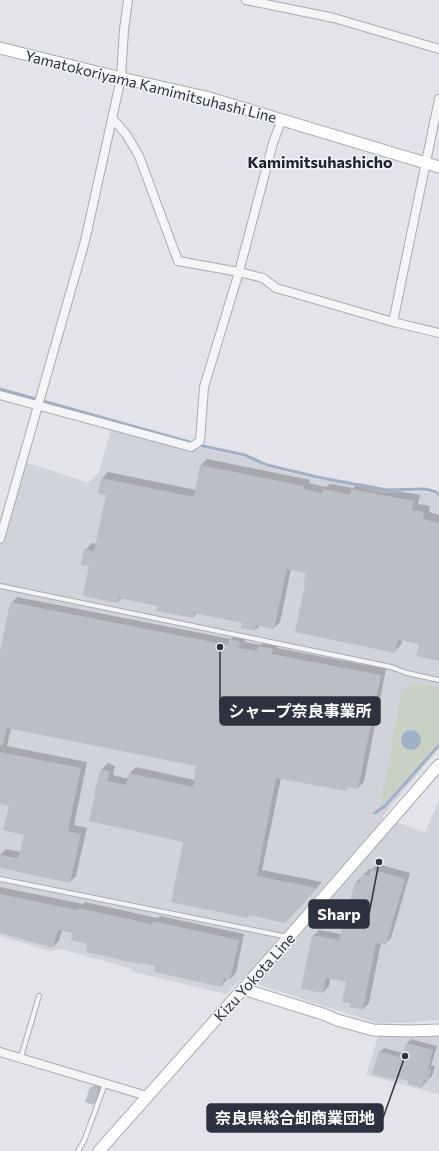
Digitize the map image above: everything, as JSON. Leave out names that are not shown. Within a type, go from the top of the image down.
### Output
[{"type":"main road","name":"Yamatokoriyama Kamimitsuhashi Line","points":[[0,48],[121,78],[206,96],[439,167]]},
{"type":"main road","name":"Kizu Yokota Line","points":[[99,1151],[439,765]]},
{"type":"main road","points":[[243,989],[323,1014],[337,1020],[373,1030],[439,1030]]},
{"type":"street","points":[[0,539],[85,241],[121,78],[124,30],[128,0]]},
{"type":"street","points":[[246,0],[334,18],[439,49]]},
{"type":"street","points":[[393,322],[439,99]]},
{"type":"street","points":[[112,118],[126,134],[139,156],[178,261],[263,278],[276,288],[393,322],[439,333]]},
{"type":"street","points":[[0,395],[191,447],[200,441],[204,387],[238,272],[273,143],[282,119]]},
{"type":"street","points":[[0,1052],[21,1057],[147,1096]]},
{"type":"lane","points":[[0,586],[391,667],[407,673],[439,680]]},
{"type":"lane","points":[[0,879],[289,937]]},
{"type":"lane","points":[[21,1057],[38,996]]},
{"type":"lane","points":[[78,1151],[84,1142],[105,1084]]},
{"type":"shaded area","points":[[111,430],[186,449],[200,448],[250,458],[269,468],[320,480],[336,481],[384,493],[425,492],[439,495],[439,748],[382,817],[425,832],[439,800],[439,1020],[405,1023],[377,1023],[241,979],[226,994],[134,972],[129,968],[61,949],[50,951],[0,936],[0,546],[25,462],[88,483],[99,472]]},
{"type":"shaded area","points":[[378,1037],[439,1037],[439,1094],[366,1075]]},
{"type":"green space","points":[[417,683],[439,687],[439,741],[380,808],[402,690]]},
{"type":"water","points":[[411,730],[418,733],[421,740],[418,747],[411,750],[404,747],[401,740],[404,733]]},
{"type":"building","points":[[200,465],[304,486],[303,489],[322,493],[323,489],[350,495],[351,489],[414,501],[412,510],[424,512],[423,519],[439,523],[439,661],[416,656],[419,644],[398,640],[395,653],[295,632],[306,573],[287,569],[274,629],[256,625],[255,631],[241,628],[242,623],[194,613],[193,618],[156,611],[157,606],[119,598],[118,603],[83,596],[89,566],[81,565],[84,549],[94,551],[106,495],[98,493],[101,478],[194,497]]},
{"type":"building","points":[[10,602],[228,645],[229,639],[240,642],[239,648],[257,651],[258,646],[273,649],[272,654],[381,675],[358,789],[347,787],[346,791],[276,778],[257,876],[317,888],[285,923],[249,915],[248,918],[171,902],[183,842],[89,821],[94,793],[101,769],[110,772],[107,781],[126,785],[129,773],[193,787],[196,766],[7,728],[3,745],[0,745],[0,652]]},
{"type":"building","points":[[0,752],[81,768],[68,831],[81,834],[70,883],[0,868],[0,855],[18,858],[24,835],[3,830],[9,806],[0,804]]},
{"type":"building","points":[[371,869],[405,879],[386,945],[376,943],[363,1010],[349,1007],[350,1003],[342,1002],[346,982],[326,978],[323,993],[301,989],[312,935],[339,940],[355,882],[359,883],[362,874],[369,876]]},
{"type":"building","points":[[0,894],[77,910],[78,908],[152,924],[153,921],[239,940],[230,980],[224,978],[222,987],[154,972],[155,966],[139,964],[86,952],[87,944],[71,940],[72,933],[58,930],[53,948],[0,933]]},
{"type":"building","points":[[406,1043],[433,1050],[428,1069],[431,1070],[428,1082],[424,1080],[422,1088],[408,1084],[408,1081],[394,1077],[393,1080],[372,1074],[379,1051],[402,1058]]},
{"type":"building","points":[[90,1087],[99,1090],[93,1105],[85,1102]]},
{"type":"waterway","points":[[0,389],[193,443]]},
{"type":"waterway","points":[[198,445],[245,455],[267,465],[317,477],[385,490],[425,489],[436,492],[439,495]]},
{"type":"waterway","points":[[375,813],[385,806],[439,745]]},
{"type":"place","name":"シャープ奈良事業所","points":[[220,647]]},
{"type":"place","name":"Sharp","points":[[379,862]]},
{"type":"place","name":"奈良県総合卸商業団地","points":[[405,1056]]},
{"type":"district","name":"Kamimitsuhashicho","points":[[320,161]]}]
